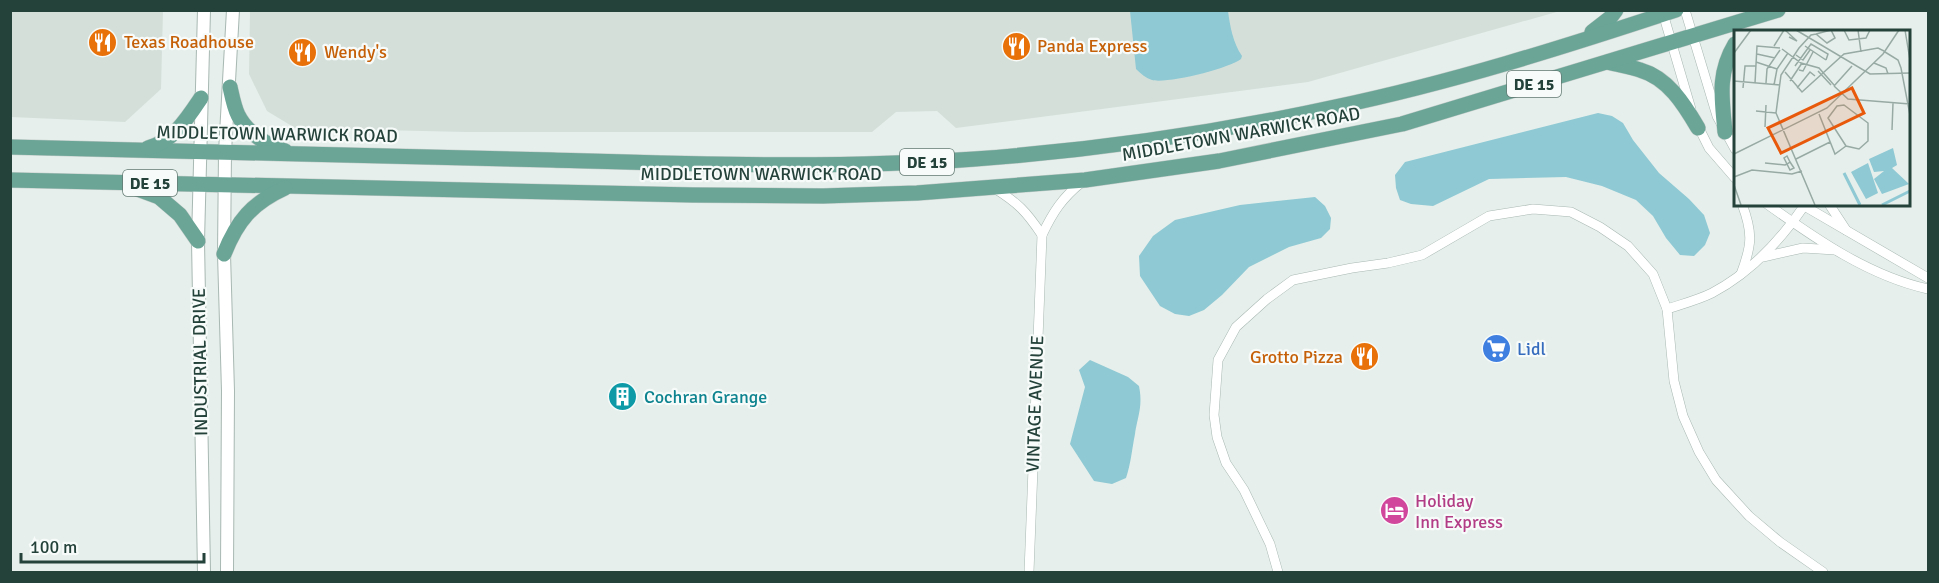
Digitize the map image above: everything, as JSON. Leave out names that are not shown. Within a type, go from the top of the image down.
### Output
[{"type":"main road","points":[[1576,42],[1600,27],[1616,10]]},
{"type":"main road","name":"MIDDLETOWN WARWICK ROAD","points":[[10,147],[782,165],[879,164],[979,159],[1125,143],[1234,127],[1337,107],[1418,87],[1576,42],[1667,12]]},
{"type":"main road","points":[[1747,30],[1754,22],[1774,12]]},
{"type":"main road","name":"MIDDLETOWN WARWICK ROAD","points":[[10,180],[759,196],[871,195],[1084,180],[1219,161],[1402,124],[1774,12]]},
{"type":"main road","points":[[1725,132],[1722,76],[1727,58],[1734,46]]},
{"type":"main road","points":[[1608,62],[1640,70],[1661,81],[1679,99],[1698,128]]},
{"type":"main road","points":[[230,87],[238,115],[256,136],[273,147],[297,154]]},
{"type":"main road","points":[[141,150],[160,145],[175,133],[201,98]]},
{"type":"main road","points":[[121,182],[159,197],[180,215],[198,241]]},
{"type":"main road","points":[[224,254],[233,232],[252,208],[268,196],[290,186]]},
{"type":"street","name":"INDUSTRIAL DRIVE","points":[[204,10],[198,184],[204,573]]},
{"type":"street","name":"INDUSTRIAL DRIVE","points":[[226,573],[228,391],[224,254],[225,152],[233,10]]},
{"type":"street","points":[[1685,10],[1717,116],[1734,147]]},
{"type":"street","points":[[1667,12],[1672,43],[1685,92],[1698,128],[1709,148],[1734,179]]},
{"type":"street","name":"VINTAGE AVENUE","points":[[1029,573],[1042,235],[1054,210],[1066,195],[1084,180]]},
{"type":"street","points":[[994,188],[1017,202],[1042,235]]},
{"type":"street","points":[[1741,274],[1750,249],[1748,221],[1743,206]]},
{"type":"street","points":[[1770,206],[1857,262],[1890,278],[1929,289]]},
{"type":"street","points":[[1667,309],[1711,293],[1741,274],[1786,232],[1801,206]]},
{"type":"street","points":[[1804,206],[1929,278]]},
{"type":"street","points":[[1830,206],[1847,232]]},
{"type":"street","points":[[1278,573],[1270,544],[1244,490],[1226,463],[1217,437],[1214,415],[1218,360],[1236,327],[1267,299],[1293,280],[1422,255],[1489,216],[1533,208],[1571,212],[1600,227],[1628,246],[1653,274],[1667,309],[1674,381],[1683,416],[1699,452],[1716,480],[1749,516],[1823,573]]},
{"type":"street","points":[[1760,258],[1803,248],[1838,250]]},
{"type":"shaded area","points":[[11,10],[163,11],[161,89],[125,122],[11,117]]},
{"type":"shaded area","points":[[250,11],[1560,11],[1308,82],[956,128],[937,111],[896,112],[872,132],[465,132],[295,128],[267,111],[249,74]]},
{"type":"water","points":[[1130,11],[1228,11],[1232,34],[1242,56],[1241,59],[1197,75],[1170,80],[1152,80],[1136,69]]},
{"type":"water","points":[[1598,113],[1612,116],[1623,123],[1633,140],[1659,173],[1704,215],[1710,233],[1705,245],[1694,256],[1680,255],[1666,238],[1653,216],[1636,200],[1602,186],[1566,177],[1489,179],[1433,206],[1411,204],[1400,200],[1395,175],[1405,162]]},
{"type":"water","points":[[1315,197],[1325,206],[1331,218],[1330,229],[1321,238],[1289,247],[1249,267],[1204,310],[1189,316],[1175,314],[1160,306],[1140,276],[1139,256],[1153,236],[1175,220],[1240,205]]},
{"type":"water","points":[[1090,360],[1128,377],[1139,386],[1140,410],[1128,472],[1126,478],[1112,484],[1094,481],[1070,444],[1085,387],[1079,370]]},
{"type":"place","name":"Texas Roadhouse","points":[[103,42]]},
{"type":"place","name":"Panda Express","points":[[1016,46]]},
{"type":"place","name":"Wendy's","points":[[303,52]]},
{"type":"place","name":"Lidl","points":[[1496,349]]},
{"type":"place","name":"Grotto Pizza","points":[[1364,357]]},
{"type":"place","name":"Cochran Grange","points":[[623,397]]},
{"type":"place","name":"Holiday Inn Express","points":[[1394,511]]}]
